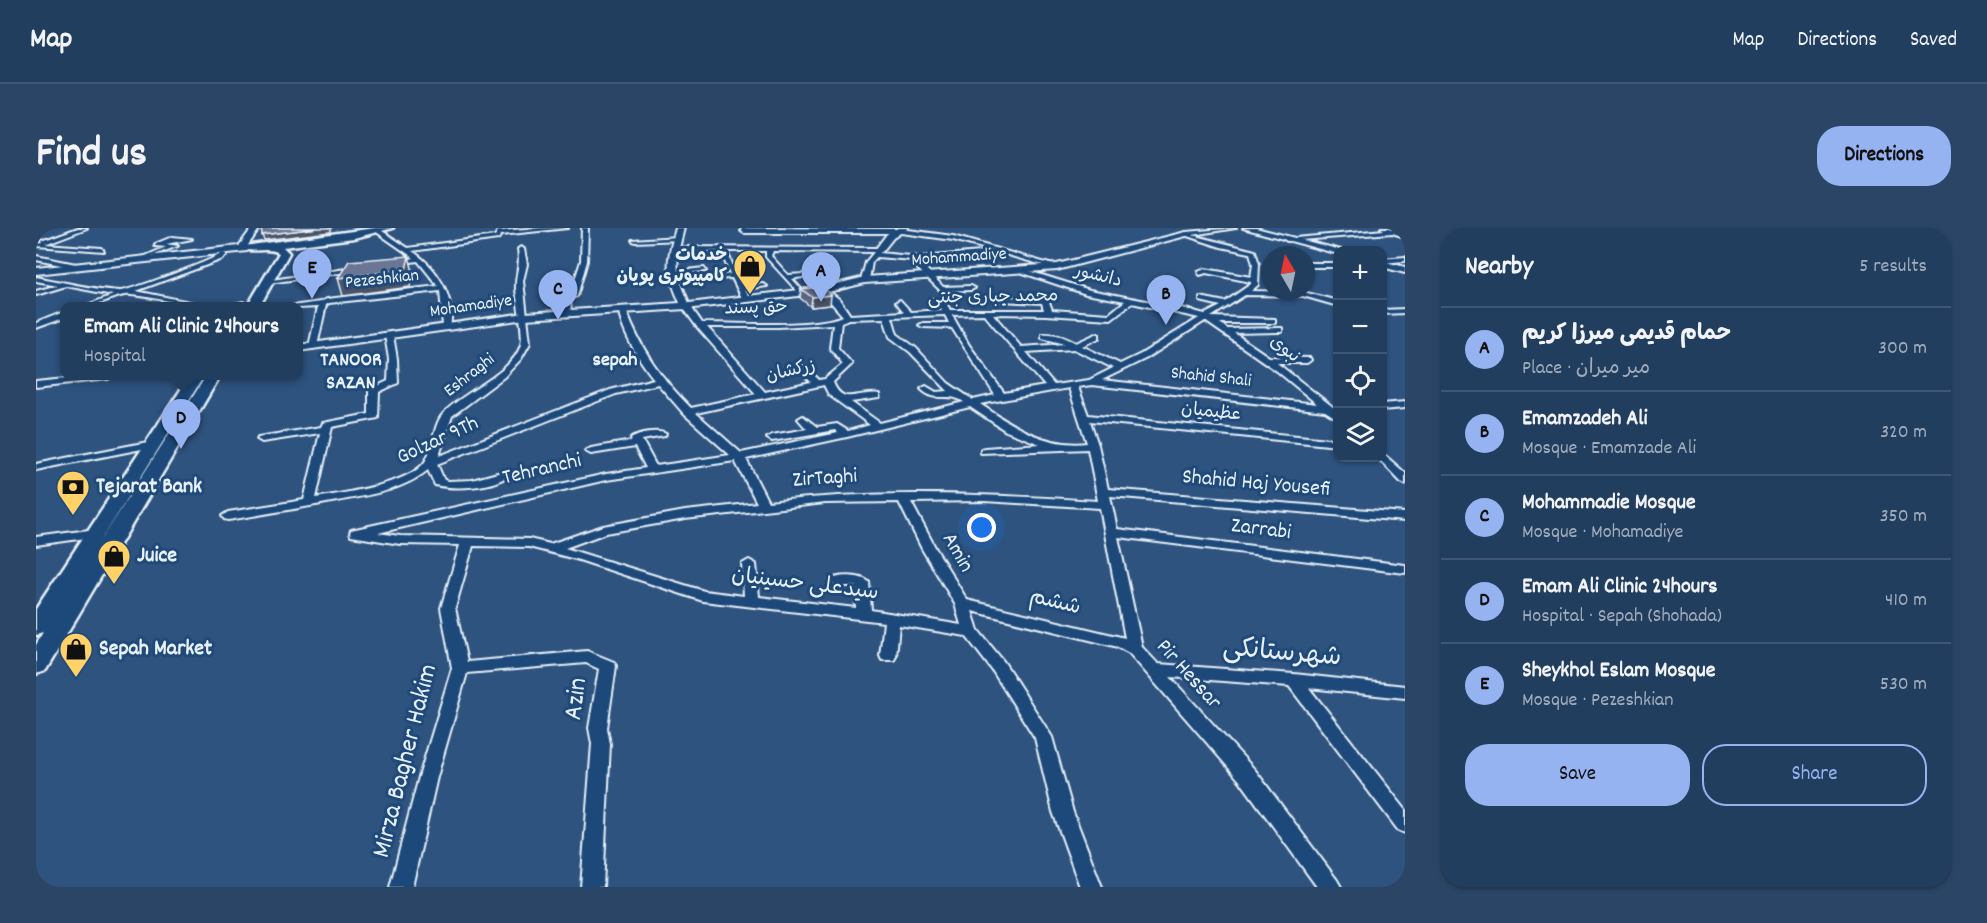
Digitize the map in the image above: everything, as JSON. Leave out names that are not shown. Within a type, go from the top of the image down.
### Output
[{"type":"main road","points":[[247,248],[291,246],[302,242],[388,228]]},
{"type":"main road","points":[[250,302],[269,281],[274,248]]},
{"type":"main road","points":[[248,302],[274,255],[274,248]]},
{"type":"main road","points":[[37,625],[194,380]]},
{"type":"main road","points":[[36,665],[210,380]]},
{"type":"street","points":[[37,244],[84,228]]},
{"type":"street","points":[[247,248],[243,246],[256,228]]},
{"type":"street","points":[[491,228],[498,233],[565,228]]},
{"type":"street","points":[[567,313],[566,298],[573,296],[584,261],[585,228]]},
{"type":"street","points":[[680,228],[675,266],[686,306],[700,326],[763,396]]},
{"type":"street","name":"Mohammadiye","points":[[686,306],[743,292],[800,292],[836,288],[865,280],[1057,267],[1186,234],[1232,228]]},
{"type":"street","points":[[1247,228],[1333,251]]},
{"type":"street","points":[[1254,228],[1287,238],[1392,231]]},
{"type":"street","points":[[1384,228],[1405,235]]},
{"type":"street","points":[[744,229],[902,230],[953,238],[1057,267]]},
{"type":"street","points":[[377,230],[420,259],[443,288],[447,326]]},
{"type":"street","points":[[865,280],[869,262],[890,236],[902,230]]},
{"type":"street","points":[[405,249],[444,240],[498,237],[498,233]]},
{"type":"street","points":[[953,238],[963,233]]},
{"type":"street","points":[[1091,382],[1144,357],[1209,319],[1254,285],[1259,264],[1253,252],[1223,246],[1186,234]]},
{"type":"street","points":[[925,243],[933,235]]},
{"type":"street","points":[[489,237],[489,246]]},
{"type":"street","points":[[143,259],[176,246],[157,245],[159,244],[172,239],[189,239]]},
{"type":"street","points":[[635,240],[723,249],[878,252],[915,261],[941,289],[971,288]]},
{"type":"street","points":[[677,243],[711,242]]},
{"type":"street","points":[[37,244],[102,250]]},
{"type":"street","points":[[36,273],[247,248]]},
{"type":"street","points":[[36,273],[76,266],[274,248]]},
{"type":"street","name":"Eshraghi","points":[[430,463],[447,415],[501,375],[518,357],[526,343],[525,316],[519,281],[524,264],[521,249]]},
{"type":"street","points":[[723,249],[743,292]]},
{"type":"street","points":[[770,249],[768,256],[800,292]]},
{"type":"street","points":[[869,262],[915,261],[955,258],[955,255],[1004,252]]},
{"type":"street","points":[[96,302],[206,264],[221,258],[224,254]]},
{"type":"street","points":[[36,258],[76,266]]},
{"type":"street","points":[[727,259],[736,258]]},
{"type":"street","points":[[386,265],[420,259]]},
{"type":"street","points":[[1387,261],[1405,259]]},
{"type":"street","points":[[690,262],[700,262]]},
{"type":"street","points":[[1387,263],[1405,270]]},
{"type":"street","points":[[1315,266],[1333,265]]},
{"type":"street","points":[[675,266],[704,270]]},
{"type":"street","points":[[269,281],[363,269]]},
{"type":"street","points":[[713,277],[749,270]]},
{"type":"street","name":"دانشور","points":[[1019,270],[1089,292],[1209,319]]},
{"type":"street","points":[[1200,273],[1205,271],[1254,280]]},
{"type":"street","points":[[786,277],[804,276]]},
{"type":"street","points":[[36,279],[173,302]]},
{"type":"street","points":[[828,279],[836,288]]},
{"type":"street","points":[[36,293],[67,285]]},
{"type":"street","points":[[729,293],[743,292],[763,286]]},
{"type":"street","name":"Pezeshkian","points":[[303,305],[443,288]]},
{"type":"street","points":[[824,290],[848,317]]},
{"type":"street","points":[[1242,293],[1303,293],[1333,302]]},
{"type":"street","points":[[1004,299],[1045,301],[1048,311]]},
{"type":"street","points":[[1203,299],[1227,305]]},
{"type":"street","name":"محمد جباری جنتی","points":[[848,317],[986,311],[1048,311],[1111,317],[1131,300]]},
{"type":"street","points":[[931,301],[941,302],[950,313],[965,345],[1001,396]]},
{"type":"street","points":[[900,302],[909,314]]},
{"type":"street","points":[[313,346],[322,304]]},
{"type":"street","name":"Mohamadiye","points":[[303,347],[525,316],[686,306]]},
{"type":"street","points":[[622,310],[628,333],[654,375],[688,412],[739,457],[764,505]]},
{"type":"street","points":[[986,311],[1052,389]]},
{"type":"street","points":[[1387,312],[1405,311]]},
{"type":"street","points":[[887,315],[893,335],[913,350],[956,394],[974,403],[1010,429],[1051,445],[1063,447]]},
{"type":"street","points":[[36,326],[60,317]]},
{"type":"street","name":"حق پسند","points":[[700,326],[837,321],[848,317]]},
{"type":"street","points":[[1209,319],[1272,321]]},
{"type":"street","name":"نبوی","points":[[1209,319],[1333,408]]},
{"type":"street","name":"زرکشان","points":[[688,412],[828,381],[848,364],[834,348],[837,321]]},
{"type":"street","points":[[923,325],[956,326]]},
{"type":"street","points":[[1227,331],[1279,330]]},
{"type":"street","points":[[309,503],[327,425],[374,416],[375,390],[393,383],[393,359],[389,335]]},
{"type":"street","points":[[1045,336],[1059,338],[1121,368]]},
{"type":"street","points":[[1020,350],[1076,346],[1096,336]]},
{"type":"street","points":[[1267,360],[1307,360]]},
{"type":"street","points":[[802,368],[817,383]]},
{"type":"street","points":[[36,384],[60,379]]},
{"type":"street","name":"Golzar 9Th","points":[[228,516],[386,488],[415,475],[430,463],[613,392],[660,381]]},
{"type":"street","points":[[828,381],[832,393],[878,426]]},
{"type":"street","name":"Tehranchi","points":[[356,533],[606,477],[739,457],[847,434],[1001,396],[1091,382]]},
{"type":"street","name":"Shahid Shali","points":[[1091,382],[1333,408]]},
{"type":"street","name":"Pir Hessar","points":[[1073,386],[1093,445],[1135,649],[1248,776],[1330,887]]},
{"type":"street","points":[[926,389],[934,396],[956,394]]},
{"type":"street","points":[[841,400],[876,396]]},
{"type":"street","points":[[1387,407],[1405,405]]},
{"type":"street","name":"عظیمیان","points":[[1082,417],[1333,442]]},
{"type":"street","points":[[803,419],[815,431]]},
{"type":"street","points":[[772,438],[837,427],[847,434]]},
{"type":"street","points":[[262,439],[326,429]]},
{"type":"street","points":[[652,469],[636,438],[661,434]]},
{"type":"street","points":[[591,451],[639,443]]},
{"type":"street","points":[[36,467],[153,444]]},
{"type":"street","points":[[986,451],[1093,445]]},
{"type":"street","points":[[1387,459],[1400,470],[1405,480]]},
{"type":"street","points":[[430,463],[439,483],[453,486],[470,485],[504,474]]},
{"type":"street","name":"Amin","points":[[903,497],[929,549],[962,604],[971,632]]},
{"type":"street","name":"ZirTaghi","points":[[552,548],[603,530],[685,515],[825,499],[1104,498]]},
{"type":"street","name":"Shahid Haj Yousefi","points":[[1104,498],[1405,517]]},
{"type":"street","name":"Zarrabi","points":[[1111,532],[1405,569]]},
{"type":"street","points":[[36,541],[96,533]]},
{"type":"street","name":"سیدعلی حسینیان","points":[[356,533],[400,540],[529,543],[552,548],[704,596],[864,614],[971,632]]},
{"type":"street","name":"Mirza Bagher Hakim","points":[[401,887],[428,777],[460,668],[448,608],[467,543]]},
{"type":"street","points":[[749,564],[752,601]]},
{"type":"street","points":[[836,581],[862,582],[864,614]]},
{"type":"street","name":"ششم","points":[[962,604],[1123,643],[1135,649]]},
{"type":"street","points":[[888,656],[892,619]]},
{"type":"street","points":[[971,632],[998,666],[1043,737],[1063,812],[1090,887]]},
{"type":"street","name":"Azin","points":[[460,668],[587,657],[608,666],[598,728],[601,744],[592,887]]},
{"type":"street","name":"شهرستانکی","points":[[1154,670],[1294,680],[1405,692]]},
{"type":"street","points":[[1294,680],[1405,825]]},
{"type":"building","points":[[261,228],[317,228],[262,235]]},
{"type":"building","points":[[409,256],[406,270],[338,278],[349,261]]},
{"type":"building","points":[[823,287],[831,295],[812,297],[801,289]]},
{"type":"place","name":"خدمات کامپیوتری پویان","points":[[750,295]]},
{"type":"place","name":"Sheykhol Eslam Mosque","points":[[312,299]]},
{"type":"place","name":"حمام قدیمی میرزا کریم","points":[[821,302]]},
{"type":"place","name":"Mohammadie Mosque","points":[[558,320]]},
{"type":"place","name":"Emamzadeh Ali","points":[[1166,325]]},
{"type":"place","name":"Emam Ali Clinic 24hours","points":[[181,449]]},
{"type":"place","name":"Tejarat Bank","points":[[73,516]]},
{"type":"place","name":"Juice","points":[[114,585]]},
{"type":"place","name":"Sepah Market","points":[[76,678]]},
{"type":"district","name":"sepah","points":[[615,361]]},
{"type":"district","name":"TANOOR SAZAN","points":[[351,372]]}]
